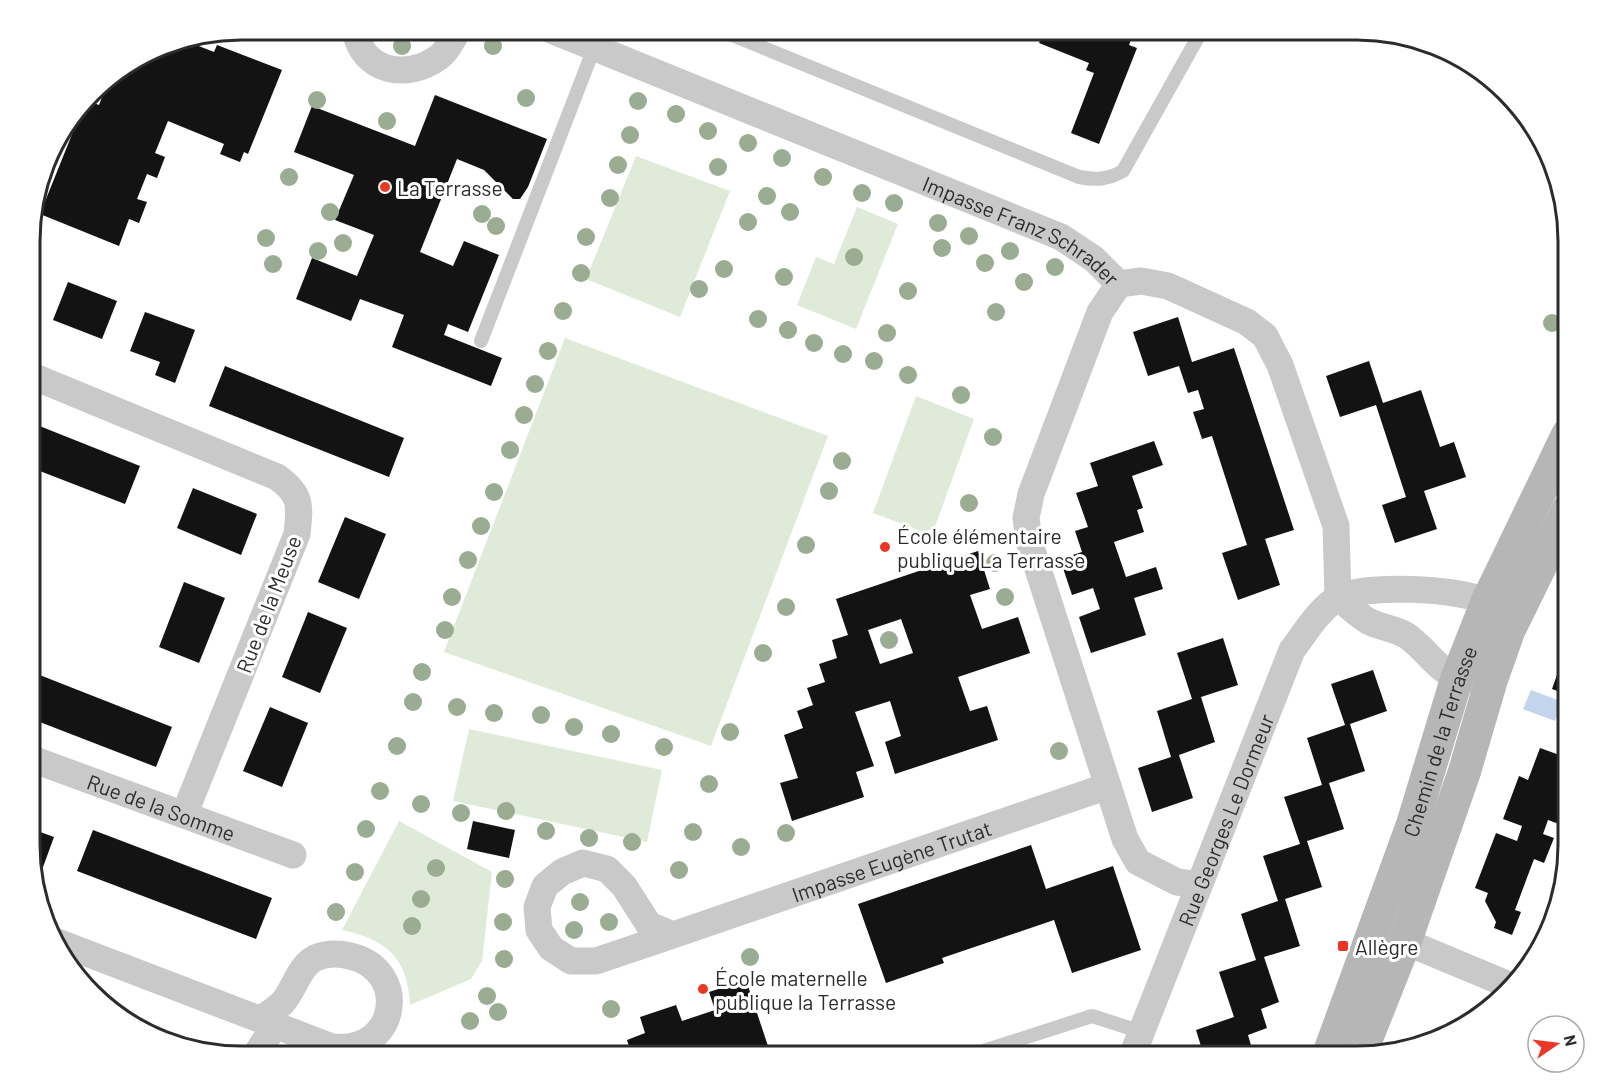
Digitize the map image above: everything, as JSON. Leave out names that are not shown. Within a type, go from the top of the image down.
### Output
[{"type":"street","points":[[357,41],[367,58],[382,69],[402,71],[422,67],[441,56],[451,41]]},
{"type":"street","name":"Impasse Franz Schrader","points":[[577,41],[1061,237],[1094,259],[1119,284],[1141,281],[1168,286],[1247,322],[1265,336],[1280,365],[1336,526],[1338,598]]},
{"type":"street","points":[[1119,284],[1100,312],[1031,494],[1026,518],[1029,541],[1125,839],[1138,862],[1177,882],[1199,885]]},
{"type":"street","name":"Rue de la Meuse","points":[[40,379],[277,477],[293,489],[300,507],[297,534],[184,815]]},
{"type":"street","name":"Chemin de la Terrasse","points":[[1332,1046],[1412,826],[1457,678],[1487,602],[1557,457]]},
{"type":"street","name":"Chemin de la Terrasse","points":[[1364,1045],[1405,942],[1464,773],[1491,681],[1509,630],[1557,532]]},
{"type":"street","points":[[1338,598],[1372,589],[1465,593],[1487,602],[1509,630]]},
{"type":"street","points":[[1338,598],[1367,620],[1410,638],[1436,666],[1457,678],[1491,681]]},
{"type":"street","name":"Rue Georges Le Dormeur","points":[[1137,1044],[1293,650],[1314,620],[1338,598]]},
{"type":"street","name":"Rue de la Somme","points":[[41,762],[293,855]]},
{"type":"street","name":"Impasse Eugène Trutat","points":[[673,935],[649,925],[624,886],[607,868],[583,863],[561,872],[545,886],[537,907],[539,930],[551,948],[572,961],[596,961],[673,935],[1108,786]]},
{"type":"street","points":[[1375,928],[1502,983]]},
{"type":"street","points":[[67,946],[268,1022],[320,1045]]},
{"type":"street","points":[[259,1045],[268,1022],[313,959],[337,952],[360,958],[382,974],[390,998],[386,1023],[370,1040],[358,1045]]},
{"type":"lane","points":[[747,41],[1079,177],[1096,180],[1111,178],[1123,171],[1196,41]]},
{"type":"lane","points":[[481,341],[594,48]]},
{"type":"lane","points":[[1000,1046],[1092,1016],[1137,1044]]},
{"type":"green space","points":[[636,156],[730,191],[680,317],[586,279]]},
{"type":"green space","points":[[857,207],[898,224],[856,329],[797,305],[816,257],[834,264]]},
{"type":"green space","points":[[565,338],[828,436],[711,746],[444,652]]},
{"type":"green space","points":[[916,396],[974,419],[932,535],[873,513]]},
{"type":"green space","points":[[469,729],[662,770],[647,842],[453,801]]},
{"type":"green space","points":[[399,821],[492,872],[482,961],[471,979],[410,1005],[405,975],[392,953],[371,939],[342,930]]},
{"type":"water","points":[[1531,690],[1557,700],[1555,721],[1523,709]]},
{"type":"building","points":[[1040,41],[1131,41],[1129,45],[1137,48],[1099,144],[1071,133],[1094,73],[1086,70],[1089,63],[1039,43]]},
{"type":"building","points":[[197,45],[214,52],[217,45],[282,70],[248,154],[244,152],[240,162],[220,154],[224,144],[168,121],[155,153],[165,157],[157,178],[147,174],[137,199],[147,202],[139,223],[129,219],[119,246],[42,215],[44,204],[73,131],[90,109],[95,104],[99,105],[102,97],[109,90],[141,67],[177,51]]},
{"type":"building","points":[[435,95],[547,139],[528,187],[520,199],[513,199],[484,170],[457,159],[420,252],[453,266],[464,241],[499,255],[468,332],[448,324],[444,335],[502,358],[491,386],[392,347],[404,315],[360,299],[351,321],[296,299],[312,258],[357,276],[374,235],[335,220],[354,175],[294,152],[312,106],[415,146]]},
{"type":"building","points":[[68,282],[117,301],[102,339],[53,320]]},
{"type":"building","points":[[145,312],[195,330],[175,383],[155,375],[160,362],[130,351]]},
{"type":"building","points":[[1178,317],[1192,362],[1234,348],[1294,530],[1265,539],[1280,585],[1238,600],[1222,553],[1247,545],[1212,436],[1202,439],[1193,412],[1204,409],[1198,390],[1188,393],[1179,366],[1148,376],[1133,332]]},
{"type":"building","points":[[1369,361],[1383,403],[1421,390],[1440,447],[1454,442],[1466,477],[1424,491],[1437,529],[1395,543],[1382,505],[1406,497],[1376,405],[1340,417],[1326,376]]},
{"type":"building","points":[[225,366],[404,438],[389,477],[209,406]]},
{"type":"building","points":[[40,426],[140,466],[125,504],[40,471]]},
{"type":"building","points":[[1154,441],[1163,465],[1132,476],[1143,508],[1137,510],[1144,532],[1114,542],[1126,577],[1156,567],[1163,589],[1134,598],[1146,635],[1091,653],[1079,617],[1100,609],[1093,588],[1072,595],[1060,559],[1082,552],[1075,531],[1088,527],[1076,493],[1098,486],[1090,463]]},
{"type":"building","points":[[193,488],[257,514],[241,555],[177,528]]},
{"type":"building","points":[[345,517],[386,534],[359,599],[318,582]]},
{"type":"building","points":[[978,551],[990,589],[970,595],[982,629],[1018,617],[1030,653],[958,677],[970,711],[987,706],[998,740],[895,774],[885,742],[901,736],[890,701],[855,712],[874,766],[856,772],[864,797],[792,821],[780,783],[798,778],[784,735],[803,728],[797,711],[813,705],[807,688],[825,682],[819,664],[837,658],[832,640],[848,635],[836,599]],"holes":[[[901,619],[913,653],[880,664],[868,630]]]},
{"type":"building","points":[[184,582],[225,598],[199,663],[159,647]]},
{"type":"building","points":[[308,612],[347,628],[320,693],[282,677]]},
{"type":"building","points":[[1223,638],[1238,685],[1201,697],[1215,742],[1179,755],[1193,798],[1152,812],[1138,768],[1171,757],[1157,711],[1192,699],[1177,653]]},
{"type":"building","points":[[1373,670],[1387,711],[1350,724],[1365,771],[1329,783],[1344,829],[1307,841],[1322,887],[1285,899],[1300,946],[1264,957],[1279,1002],[1261,1009],[1267,1028],[1248,1035],[1251,1046],[1201,1046],[1196,1030],[1234,1017],[1219,972],[1256,960],[1241,914],[1278,901],[1263,856],[1300,844],[1284,797],[1322,785],[1307,738],[1345,725],[1331,684]]},
{"type":"building","points":[[41,675],[172,727],[156,767],[41,722]]},
{"type":"building","points":[[1557,675],[1557,691],[1552,689]]},
{"type":"building","points":[[270,707],[308,723],[282,787],[243,771]]},
{"type":"building","points":[[1540,748],[1557,754],[1557,823],[1548,820],[1543,834],[1554,838],[1544,863],[1534,859],[1515,910],[1521,912],[1512,935],[1494,928],[1496,922],[1485,901],[1488,893],[1475,888],[1496,833],[1517,841],[1522,826],[1503,819],[1519,776],[1528,780]]},
{"type":"building","points":[[473,821],[515,830],[509,858],[467,849]]},
{"type":"building","points":[[93,830],[272,898],[256,939],[77,871]]},
{"type":"building","points":[[41,832],[54,837],[42,869]]},
{"type":"building","points":[[1031,845],[1046,889],[1113,866],[1141,950],[1072,973],[1054,920],[942,958],[944,963],[886,983],[858,904]]},
{"type":"building","points":[[746,980],[768,1045],[629,1045],[627,1040],[645,1033],[640,1017],[676,1005],[682,1021],[715,1010],[709,992]]},
{"type":"place","name":"La Terrasse","points":[[385,187]]},
{"type":"place","name":"École élémentaire publique La Terrasse","points":[[885,547]]},
{"type":"place","name":"Allègre","points":[[1343,946]]},
{"type":"place","name":"École maternelle publique la Terrasse","points":[[703,989]]}]
